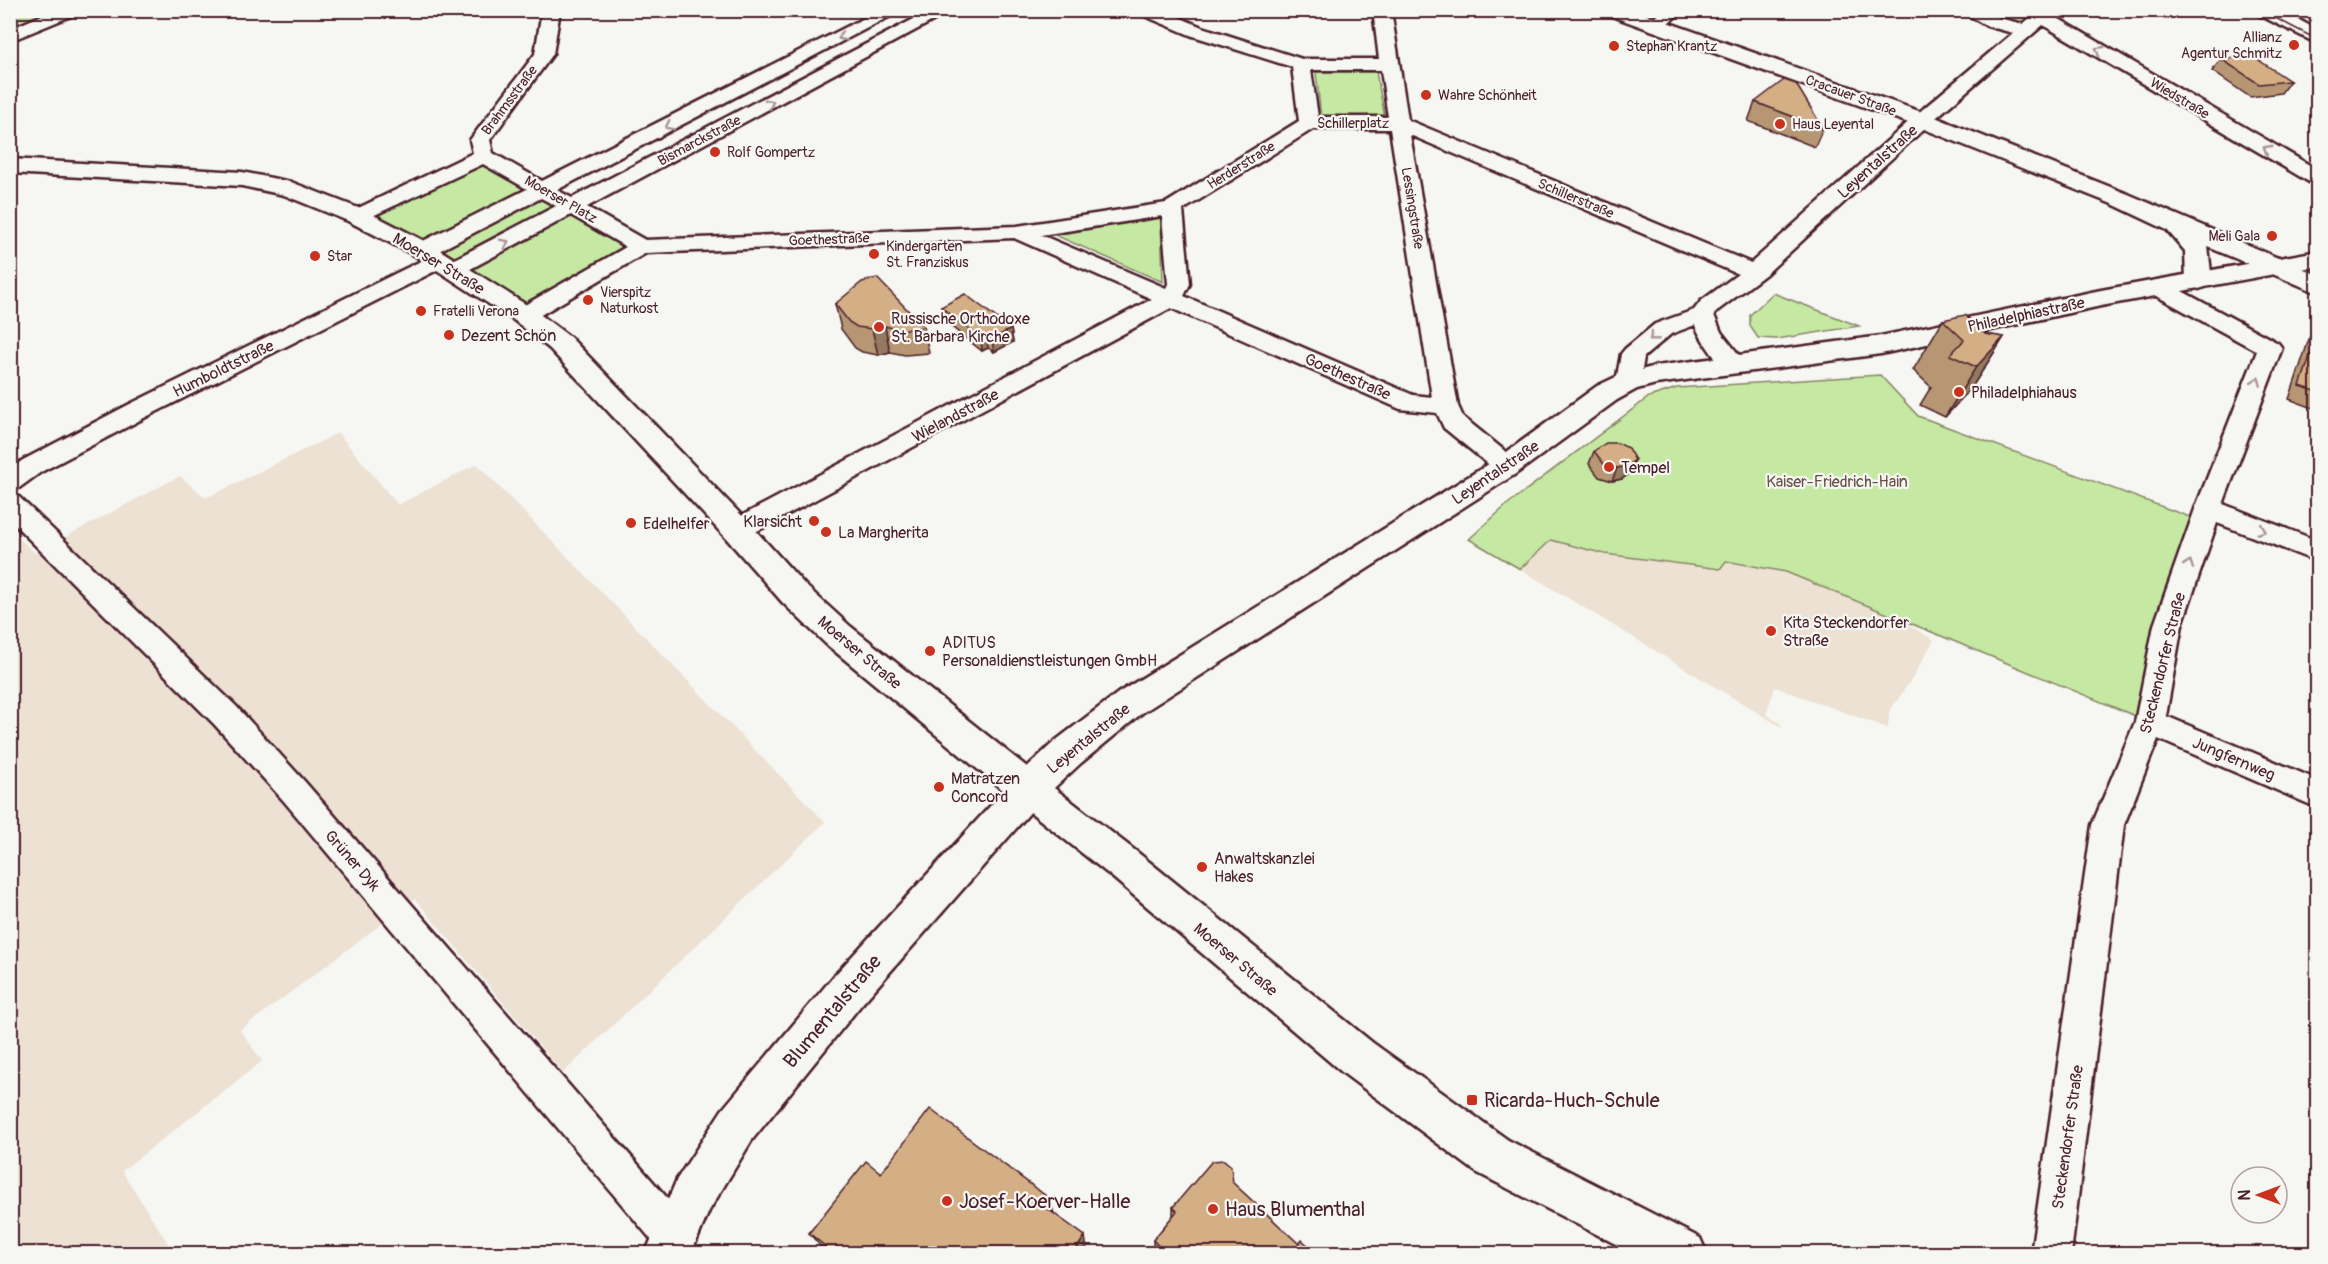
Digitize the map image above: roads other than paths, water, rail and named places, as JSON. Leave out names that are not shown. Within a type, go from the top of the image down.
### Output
[{"type":"main road","name":"Cracauer Straße","points":[[1613,10],[1922,120],[2120,199],[2175,225],[2301,264]]},
{"type":"main road","points":[[2264,10],[2318,38]]},
{"type":"main road","name":"Moerser Straße","points":[[10,166],[242,179],[291,189],[357,216],[438,260],[524,315],[577,360],[794,594],[837,635],[1124,864],[1358,1059],[1492,1156],[1684,1254]]},
{"type":"main road","name":"Cracauer Straße","points":[[2120,199],[2181,218],[2301,264]]},
{"type":"main road","points":[[2175,225],[2197,250],[2199,281]]},
{"type":"main road","points":[[2301,264],[2318,285]]},
{"type":"main road","name":"Philadelphiastraße","points":[[1628,382],[1684,369],[1881,345],[2101,298],[2301,264]]},
{"type":"main road","name":"Leyentalstraße","points":[[1028,789],[1068,752],[1130,703],[1507,466],[1607,393],[1628,382]]},
{"type":"main road","name":"Blumentalstraße","points":[[671,1245],[693,1195],[737,1125],[847,990],[1028,789]]},
{"type":"street","points":[[10,36],[70,10]]},
{"type":"street","name":"Brahmsstraße","points":[[484,156],[480,140],[544,54],[551,10]]},
{"type":"street","name":"Bismarckstraße","points":[[438,260],[545,189],[894,10]]},
{"type":"street","name":"Bismarckstraße","points":[[438,260],[574,207],[945,10]]},
{"type":"street","points":[[1146,10],[1196,31],[1302,64],[1389,65]]},
{"type":"street","name":"Lessingstraße","points":[[1382,10],[1389,65],[1446,406]]},
{"type":"street","points":[[1655,25],[1675,10]]},
{"type":"street","points":[[1968,10],[1993,22],[2027,31]]},
{"type":"street","name":"Leyentalstraße","points":[[1628,382],[1633,354],[1663,329],[1702,315],[1709,306],[1753,272],[1922,120],[2047,14]]},
{"type":"street","name":"Wiedstraße","points":[[2047,14],[2318,179]]},
{"type":"street","name":"Schillerplatz","points":[[1302,64],[1309,123],[1399,123]]},
{"type":"street","name":"Herderstraße","points":[[1172,208],[1309,123]]},
{"type":"street","name":"Schillerstraße","points":[[1399,123],[1753,272]]},
{"type":"street","points":[[357,216],[484,156]]},
{"type":"street","name":"Moerser Platz","points":[[484,156],[545,189],[641,247]]},
{"type":"street","points":[[1172,208],[1179,284],[1172,298]]},
{"type":"street","name":"Goethestraße","points":[[641,247],[1017,232],[1172,208]]},
{"type":"street","name":"Goethestraße","points":[[1017,232],[1409,403],[1446,406]]},
{"type":"street","points":[[524,315],[641,247]]},
{"type":"street","name":"Humboldtstraße","points":[[10,482],[32,466],[116,422],[438,260]]},
{"type":"street","name":"Steckendorfer Straße","points":[[2051,1254],[2108,825],[2150,722],[2168,625],[2208,509],[2270,348],[2159,288]]},
{"type":"street","name":"Wielandstraße","points":[[737,530],[1172,298]]},
{"type":"street","points":[[1702,315],[1710,334],[1734,364]]},
{"type":"street","points":[[1446,406],[1453,422],[1507,466]]},
{"type":"street","name":"Grüner Dyk","points":[[10,504],[225,715],[294,791],[671,1245]]},
{"type":"street","points":[[2208,509],[2318,552]]},
{"type":"street","name":"Jungfernweg","points":[[2150,722],[2318,795]]},
{"type":"tram line","points":[[2260,10],[2318,40]]},
{"type":"place","name":"Allianz Agentur Schmitz","points":[[2294,45]]},
{"type":"place","name":"Stephan Krantz","points":[[1614,46]]},
{"type":"place","name":"Wahre Schönheit","points":[[1426,95]]},
{"type":"place","name":"Haus Leyental","points":[[1780,124]]},
{"type":"place","name":"Rolf Gompertz","points":[[715,152]]},
{"type":"place","name":"Meli Gala","points":[[2272,236]]},
{"type":"place","name":"Kindergarten St. Franziskus","points":[[874,254]]},
{"type":"place","name":"Star","points":[[315,256]]},
{"type":"place","name":"Vierspitz Naturkost","points":[[588,300]]},
{"type":"place","name":"Fratelli Verona","points":[[421,311]]},
{"type":"place","name":"Russische Orthodoxe St. Barbara Kirche","points":[[879,327]]},
{"type":"place","name":"Dezent Schön","points":[[449,335]]},
{"type":"place","name":"Philadelphiahaus","points":[[1959,392]]},
{"type":"place","name":"Tempel","points":[[1609,467]]},
{"type":"place","name":"Klarsicht","points":[[814,521]]},
{"type":"place","name":"Edelhelfer","points":[[631,523]]},
{"type":"place","name":"La Margherita","points":[[826,532]]},
{"type":"place","name":"Kita Steckendorfer Straße","points":[[1771,631]]},
{"type":"place","name":"ADITUS Personaldienstleistungen GmbH","points":[[930,651]]},
{"type":"place","name":"Matratzen Concord","points":[[939,787]]},
{"type":"place","name":"Anwaltskanzlei Hakes","points":[[1202,867]]},
{"type":"place","name":"Ricarda-Huch-Schule","points":[[1472,1100]]},
{"type":"place","name":"Josef-Koerver-Halle","points":[[947,1201]]},
{"type":"place","name":"Haus Blumenthal","points":[[1213,1209]]},
{"type":"park label","name":"Kaiser-Friedrich-Hain","points":[[1837,481]]}]
